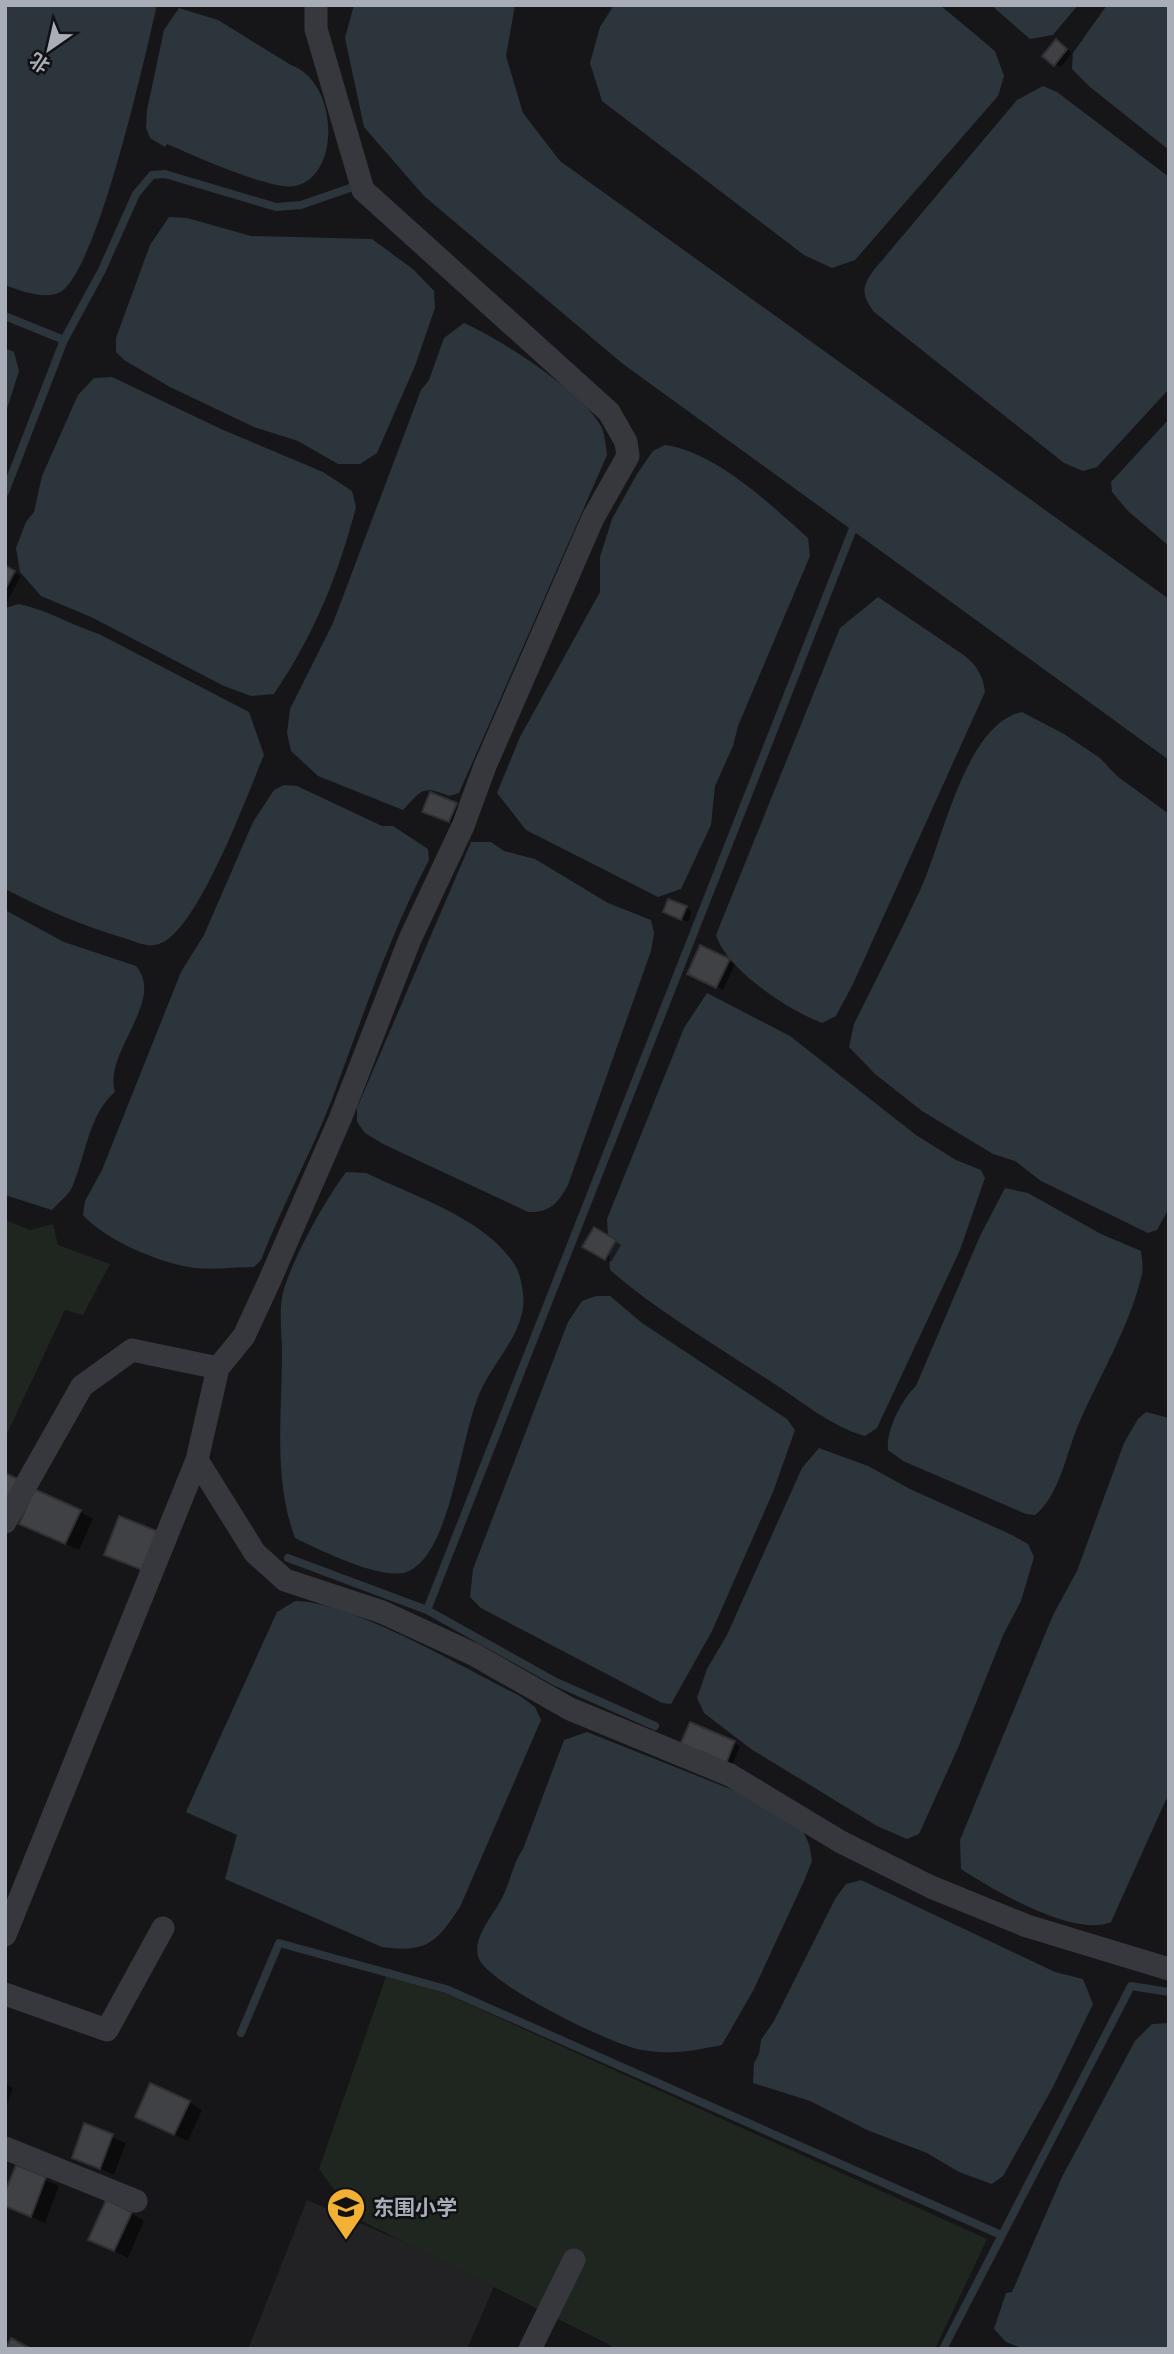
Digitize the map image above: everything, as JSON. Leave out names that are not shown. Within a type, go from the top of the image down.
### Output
[{"type":"street","points":[[5,1935],[197,1460],[218,1368],[244,1336],[269,1282],[340,1119],[391,984],[463,826],[485,766],[593,518],[628,456],[626,442],[609,412],[363,190],[316,29],[316,5]]},
{"type":"street","points":[[5,1522],[82,1387],[132,1350],[218,1368]]},
{"type":"street","points":[[197,1460],[255,1553],[285,1580],[382,1612],[473,1654],[570,1709],[730,1775],[841,1842],[931,1887],[1027,1926],[1169,1969]]},
{"type":"street","points":[[5,1994],[107,2030],[163,1928]]},
{"type":"street","points":[[5,2148],[135,2201]]},
{"type":"street","points":[[530,2349],[574,2260]]},
{"type":"shaded area","points":[[5,5],[155,5],[156,9],[105,203],[76,273],[62,291],[56,294],[34,294],[5,285]]},
{"type":"shaded area","points":[[354,5],[515,5],[506,56],[523,113],[560,161],[1169,599],[1169,760],[623,364],[424,196],[364,127],[345,38]]},
{"type":"shaded area","points":[[614,5],[940,5],[995,51],[1004,76],[998,96],[855,260],[832,268],[804,255],[602,101],[590,63],[600,27]]},
{"type":"shaded area","points":[[991,5],[1078,5],[1053,35],[1030,39]]},
{"type":"shaded area","points":[[1107,5],[1169,5],[1169,150],[1090,87],[1072,69],[1073,53]]},
{"type":"shaded area","points":[[179,8],[218,20],[307,75],[318,90],[325,108],[328,128],[327,148],[321,166],[310,179],[295,186],[269,183],[167,144],[165,147],[150,138],[146,128],[147,110],[164,30]]},
{"type":"shaded area","points":[[1043,86],[1057,92],[1169,177],[1169,389],[1097,467],[1083,471],[1064,463],[874,312],[864,292],[866,282],[873,271],[1017,100]]},
{"type":"shaded area","points":[[169,217],[187,218],[251,236],[372,239],[414,270],[434,291],[435,308],[415,366],[377,453],[360,464],[338,464],[298,441],[254,427],[170,387],[124,360],[116,352],[116,338],[150,245]]},
{"type":"shaded area","points":[[464,323],[519,354],[579,399],[602,428],[607,455],[459,793],[449,796],[423,791],[403,810],[318,776],[291,751],[287,733],[290,709],[333,623],[421,390],[429,380],[444,338]]},
{"type":"shaded area","points":[[5,348],[14,352],[19,371],[5,415]]},
{"type":"shaded area","points":[[112,377],[221,429],[323,472],[352,491],[356,507],[333,581],[301,650],[274,694],[251,696],[224,686],[91,617],[41,596],[20,572],[16,548],[26,522],[34,512],[42,476],[78,395],[94,378]]},
{"type":"shaded area","points":[[1169,419],[1169,546],[1128,511],[1112,492],[1111,482]]},
{"type":"shaded area","points":[[665,445],[704,458],[742,482],[808,538],[810,556],[715,786],[711,825],[681,889],[658,897],[526,830],[497,793],[520,737],[600,592],[600,557],[612,519],[653,451]]},
{"type":"shaded area","points":[[878,597],[965,656],[979,672],[985,692],[853,984],[836,1016],[822,1023],[776,999],[745,975],[732,962],[716,935],[840,628]]},
{"type":"shaded area","points":[[19,604],[99,634],[249,712],[264,755],[203,893],[187,919],[171,937],[155,945],[140,943],[78,922],[5,889],[5,608]]},
{"type":"shaded area","points":[[1022,712],[1064,734],[1100,758],[1117,776],[1169,814],[1169,1208],[1157,1230],[1148,1233],[1041,1181],[1015,1161],[993,1154],[922,1111],[875,1074],[849,1047],[854,1024],[921,888],[958,787],[971,761],[985,738],[1002,721]]},
{"type":"shaded area","points":[[284,785],[297,786],[382,826],[393,826],[428,849],[429,860],[389,948],[324,1119],[261,1260],[254,1267],[210,1269],[181,1266],[150,1256],[105,1233],[83,1215],[85,1201],[102,1170],[181,972],[204,935],[253,822],[274,790]]},
{"type":"shaded area","points":[[471,842],[491,842],[504,851],[535,859],[608,903],[651,920],[654,933],[651,951],[568,1185],[557,1202],[542,1211],[528,1212],[383,1144],[365,1133],[357,1122],[357,1108]]},
{"type":"shaded area","points":[[5,910],[64,942],[136,966],[143,980],[144,995],[139,1011],[117,1060],[115,1092],[99,1111],[72,1188],[52,1210],[5,1195]]},
{"type":"shaded area","points":[[707,993],[790,1036],[916,1135],[956,1160],[981,1170],[985,1178],[960,1250],[877,1428],[865,1436],[817,1413],[669,1315],[610,1270],[607,1219],[684,1028]]},
{"type":"shaded area","points":[[346,1172],[366,1173],[427,1200],[469,1223],[504,1250],[518,1271],[523,1293],[523,1308],[516,1330],[487,1378],[474,1407],[454,1488],[436,1540],[424,1559],[409,1571],[398,1573],[368,1569],[295,1538],[288,1515],[281,1470],[282,1296],[303,1245]]},
{"type":"shaded area","points":[[1005,1188],[1028,1193],[1101,1234],[1141,1251],[1142,1261],[1142,1275],[1121,1336],[1077,1428],[1056,1486],[1035,1515],[1026,1514],[903,1461],[888,1450],[896,1415],[916,1386],[980,1236]]},
{"type":"shaded area","points":[[5,1220],[30,1230],[53,1224],[58,1245],[110,1264],[83,1315],[65,1310],[5,1438]]},
{"type":"shaded area","points":[[596,1296],[610,1296],[642,1323],[787,1419],[795,1430],[773,1492],[712,1631],[671,1704],[662,1703],[481,1608],[470,1597],[473,1569],[568,1322],[582,1301]]},
{"type":"shaded area","points":[[1146,1412],[1169,1418],[1169,1793],[1111,1922],[1096,1925],[1077,1923],[1034,1909],[961,1869],[960,1840],[1053,1615],[1077,1571],[1124,1443],[1138,1419]]},
{"type":"shaded area","points":[[819,1448],[868,1466],[910,1489],[1012,1535],[1028,1544],[1034,1557],[1021,1601],[1004,1633],[957,1750],[919,1834],[907,1839],[877,1826],[751,1749],[704,1713],[697,1698],[707,1669],[727,1635],[802,1468]]},
{"type":"shaded area","points":[[295,1601],[319,1604],[346,1612],[408,1638],[520,1696],[535,1707],[541,1720],[460,1907],[444,1929],[429,1943],[410,1948],[382,1947],[225,1879],[237,1835],[186,1812],[277,1612]]},
{"type":"shaded area","points":[[587,1732],[748,1796],[803,1831],[809,1844],[812,1861],[804,1881],[754,1989],[722,2045],[672,2052],[627,2046],[579,2025],[525,1996],[485,1967],[478,1956],[481,1933],[505,1892],[564,1740]]},
{"type":"shaded area","points":[[861,1880],[1055,1972],[1083,1979],[1093,2004],[1053,2087],[1003,2176],[992,2184],[959,2172],[927,2153],[867,2130],[810,2101],[753,2083],[754,2063],[759,2054],[761,2040],[774,2021],[835,1899],[846,1884]]},
{"type":"shaded area","points":[[389,1968],[987,2239],[935,2349],[612,2349],[612,2346],[354,2217],[319,2169]]},
{"type":"shaded area","points":[[1169,2023],[1169,2349],[1024,2349],[1006,2342],[994,2329],[1006,2293],[1012,2292],[1062,2177],[1135,2041],[1152,2024]]},
{"type":"shaded area","name":"东围小学","points":[[307,2200],[496,2282],[467,2349],[248,2349]]},
{"type":"building","points":[[1056,39],[1067,49],[1054,66],[1042,56]]},
{"type":"building","points":[[5,565],[15,571],[5,590]]},
{"type":"building","points":[[430,792],[457,803],[449,822],[422,812]]},
{"type":"building","points":[[430,792],[457,803],[449,822],[422,812]]},
{"type":"building","points":[[668,899],[687,906],[681,920],[663,912]]},
{"type":"building","points":[[700,945],[730,959],[716,988],[687,974]]},
{"type":"building","points":[[594,1227],[616,1240],[605,1260],[582,1247]]},
{"type":"building","points":[[5,1473],[20,1480],[5,1508]]},
{"type":"building","points":[[34,1489],[81,1510],[65,1544],[19,1524]]},
{"type":"building","points":[[119,1516],[157,1531],[142,1570],[104,1555]]},
{"type":"building","points":[[690,1722],[735,1741],[725,1766],[679,1747]]},
{"type":"building","points":[[150,2083],[190,2101],[174,2135],[135,2117]]},
{"type":"building","points":[[84,2123],[113,2134],[100,2169],[72,2158]]},
{"type":"building","points":[[16,2165],[46,2177],[31,2217],[5,2206],[5,2192]]},
{"type":"building","points":[[106,2200],[132,2212],[114,2251],[88,2240]]},
{"type":"building","points":[[11,2338],[31,2349],[5,2349]]},
{"type":"waterway","points":[[5,316],[64,340],[102,270],[136,194],[152,175],[165,174],[276,207],[301,205],[350,188]]},
{"type":"waterway","points":[[5,492],[64,340]]},
{"type":"waterway","points":[[427,1610],[856,521]]},
{"type":"waterway","points":[[288,1558],[427,1610],[556,1682],[655,1726]]},
{"type":"waterway","points":[[241,2033],[279,1943],[446,1989],[1001,2235]]},
{"type":"waterway","points":[[943,2349],[1131,1986],[1169,1992]]},
{"type":"place","name":"东围小学","points":[[346,2241]]}]
